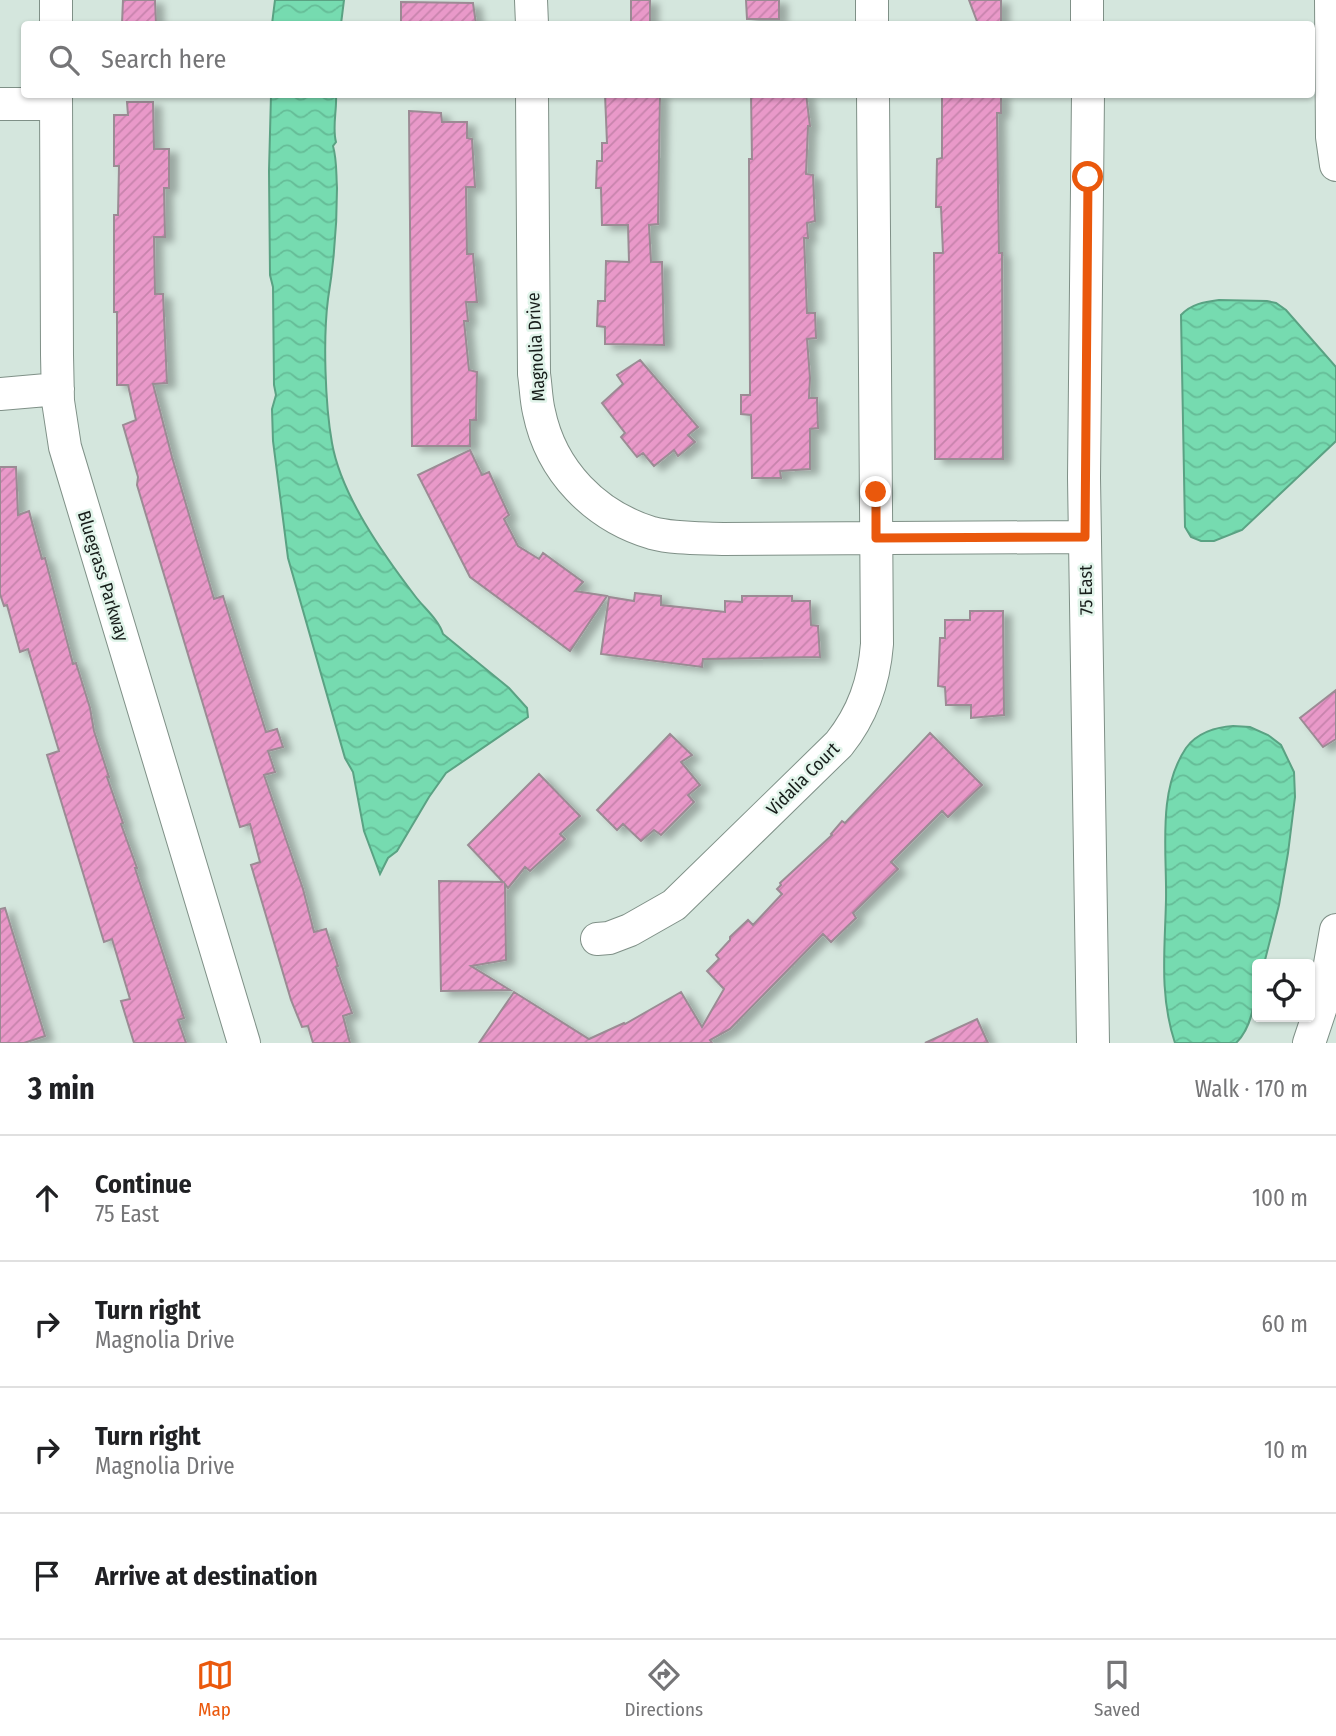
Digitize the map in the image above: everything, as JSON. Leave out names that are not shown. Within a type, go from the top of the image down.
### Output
[{"type":"street","points":[[56,0],[56,21]]},
{"type":"street","points":[[531,0],[532,21]]},
{"type":"street","points":[[872,0],[872,21]]},
{"type":"street","points":[[1087,0],[1087,21]]},
{"type":"street","points":[[1331,0],[1334,89],[1332,137],[1336,165]]},
{"type":"street","name":"Magnolia Drive","points":[[532,98],[534,374],[539,412],[550,448],[570,480],[600,507],[653,533],[723,539],[1085,537]]},
{"type":"street","points":[[873,98],[876,538]]},
{"type":"street","name":"75 East","points":[[1088,98],[1085,537],[1093,1043]]},
{"type":"street","points":[[0,104],[56,99]]},
{"type":"street","name":"Bluegrass Parkway","points":[[56,99],[58,388],[62,428],[70,465],[244,1043]]},
{"type":"street","points":[[0,394],[58,388]]},
{"type":"street","name":"Vidalia Court","points":[[597,939],[609,938],[630,930],[674,905],[839,744],[850,730],[865,701],[876,665],[876,538]]},
{"type":"street","points":[[1309,1043],[1324,998],[1336,930]]},
{"type":"water","points":[[275,0],[344,0],[341,21],[272,21]]},
{"type":"water","points":[[271,98],[336,98],[336,142],[333,146],[337,188],[336,216],[326,315],[326,371],[328,410],[337,463],[354,503],[377,543],[435,619],[443,634],[509,688],[527,708],[528,717],[446,773],[380,874],[364,831],[353,772],[345,758],[288,558],[273,441],[272,409],[276,395],[273,287],[270,275]]},
{"type":"water","points":[[1219,300],[1276,303],[1286,310],[1336,367],[1336,441],[1242,530],[1214,541],[1201,541],[1191,537],[1185,527],[1181,315],[1193,306]]},
{"type":"water","points":[[1250,727],[1268,735],[1281,745],[1294,772],[1295,797],[1288,853],[1279,905],[1265,959],[1252,959],[1252,1013],[1247,1027],[1236,1043],[1175,1043],[1167,1007],[1164,972],[1167,802],[1177,765],[1186,748],[1196,738],[1220,728]]},
{"type":"building","points":[[123,0],[155,0],[156,21],[122,21]]},
{"type":"building","points":[[631,0],[650,0],[650,21],[631,21]]},
{"type":"building","points":[[746,0],[779,0],[779,19],[747,19]]},
{"type":"building","points":[[969,0],[1001,0],[1001,21],[977,21]]},
{"type":"building","points":[[401,2],[473,3],[476,21],[401,21]]},
{"type":"building","points":[[605,98],[660,98],[658,224],[649,225],[651,262],[662,262],[664,345],[605,344],[605,327],[597,326],[598,301],[605,301],[606,261],[629,262],[628,225],[602,225],[601,188],[596,188],[597,161],[602,161],[602,143],[607,143]]},
{"type":"building","points":[[751,98],[806,98],[810,126],[806,174],[813,175],[815,221],[807,223],[808,238],[804,238],[807,313],[815,313],[816,338],[807,339],[809,398],[817,398],[818,428],[810,429],[810,469],[780,471],[781,478],[752,478],[751,415],[741,414],[741,395],[750,395],[749,159],[752,159]]},
{"type":"building","points":[[942,98],[1001,98],[1001,113],[997,113],[999,253],[1002,253],[1003,459],[935,459],[934,253],[943,253],[941,207],[936,207],[937,159],[942,158]]},
{"type":"building","points":[[127,102],[153,102],[154,149],[169,149],[169,188],[164,188],[165,237],[154,237],[155,294],[163,294],[167,383],[153,384],[214,599],[223,596],[266,732],[277,729],[283,747],[268,751],[275,772],[264,775],[303,889],[314,932],[326,929],[338,966],[336,967],[352,1013],[343,1016],[350,1043],[313,1043],[308,1026],[302,1027],[291,1000],[251,865],[260,862],[250,824],[240,827],[137,485],[138,477],[123,425],[136,420],[128,385],[117,385],[117,312],[114,312],[114,215],[118,215],[119,166],[114,166],[114,115],[128,115]]},
{"type":"building","points":[[409,111],[441,113],[442,122],[467,122],[467,138],[472,139],[475,187],[466,187],[467,254],[473,254],[477,302],[466,302],[468,321],[464,321],[469,370],[477,372],[476,420],[470,420],[470,446],[412,446]]},
{"type":"building","points":[[640,360],[698,427],[688,435],[695,442],[678,456],[674,450],[654,466],[643,453],[637,457],[621,437],[625,433],[602,403],[623,384],[617,375]]},
{"type":"building","points":[[470,450],[482,475],[489,472],[509,515],[504,519],[518,546],[539,559],[543,553],[583,582],[575,591],[607,596],[570,651],[470,577],[418,475]]},
{"type":"building","points":[[0,467],[16,467],[18,515],[29,511],[42,559],[45,558],[73,664],[76,663],[107,777],[123,823],[121,824],[184,1018],[178,1020],[186,1043],[134,1043],[121,1001],[130,999],[112,939],[104,942],[47,755],[59,751],[28,649],[20,652],[7,605],[4,606],[0,594]]},
{"type":"building","points":[[635,593],[661,596],[661,605],[725,612],[725,601],[742,602],[742,596],[792,596],[792,601],[810,601],[811,625],[818,626],[820,657],[703,659],[702,667],[601,654],[609,597],[634,601]]},
{"type":"building","points":[[970,611],[1003,611],[1004,715],[971,718],[971,705],[946,705],[945,687],[938,686],[940,638],[945,638],[945,620],[970,620]]},
{"type":"building","points":[[1336,690],[1336,739],[1323,747],[1300,718]]},
{"type":"building","points":[[930,733],[982,785],[948,817],[942,811],[891,862],[898,869],[853,913],[856,918],[831,942],[823,934],[730,1029],[710,1040],[712,1043],[479,1043],[514,992],[589,1039],[625,1024],[681,992],[702,1027],[724,989],[707,971],[719,959],[716,955],[748,920],[753,925],[782,894],[777,889],[780,883],[832,835],[842,821],[845,823]]},
{"type":"building","points":[[670,734],[692,755],[681,762],[700,785],[688,795],[694,802],[661,835],[654,830],[641,841],[623,824],[617,830],[597,810]]},
{"type":"building","points":[[539,774],[580,816],[560,834],[565,839],[530,871],[525,867],[508,888],[505,884],[506,960],[471,966],[510,990],[441,991],[439,881],[503,882],[468,845]]},
{"type":"building","points":[[5,908],[45,1036],[24,1043],[0,1043],[0,909]]},
{"type":"building","points":[[977,1019],[988,1043],[925,1043]]},
{"type":"route","points":[[876,492],[876,538],[1085,537],[1088,177]]}]
